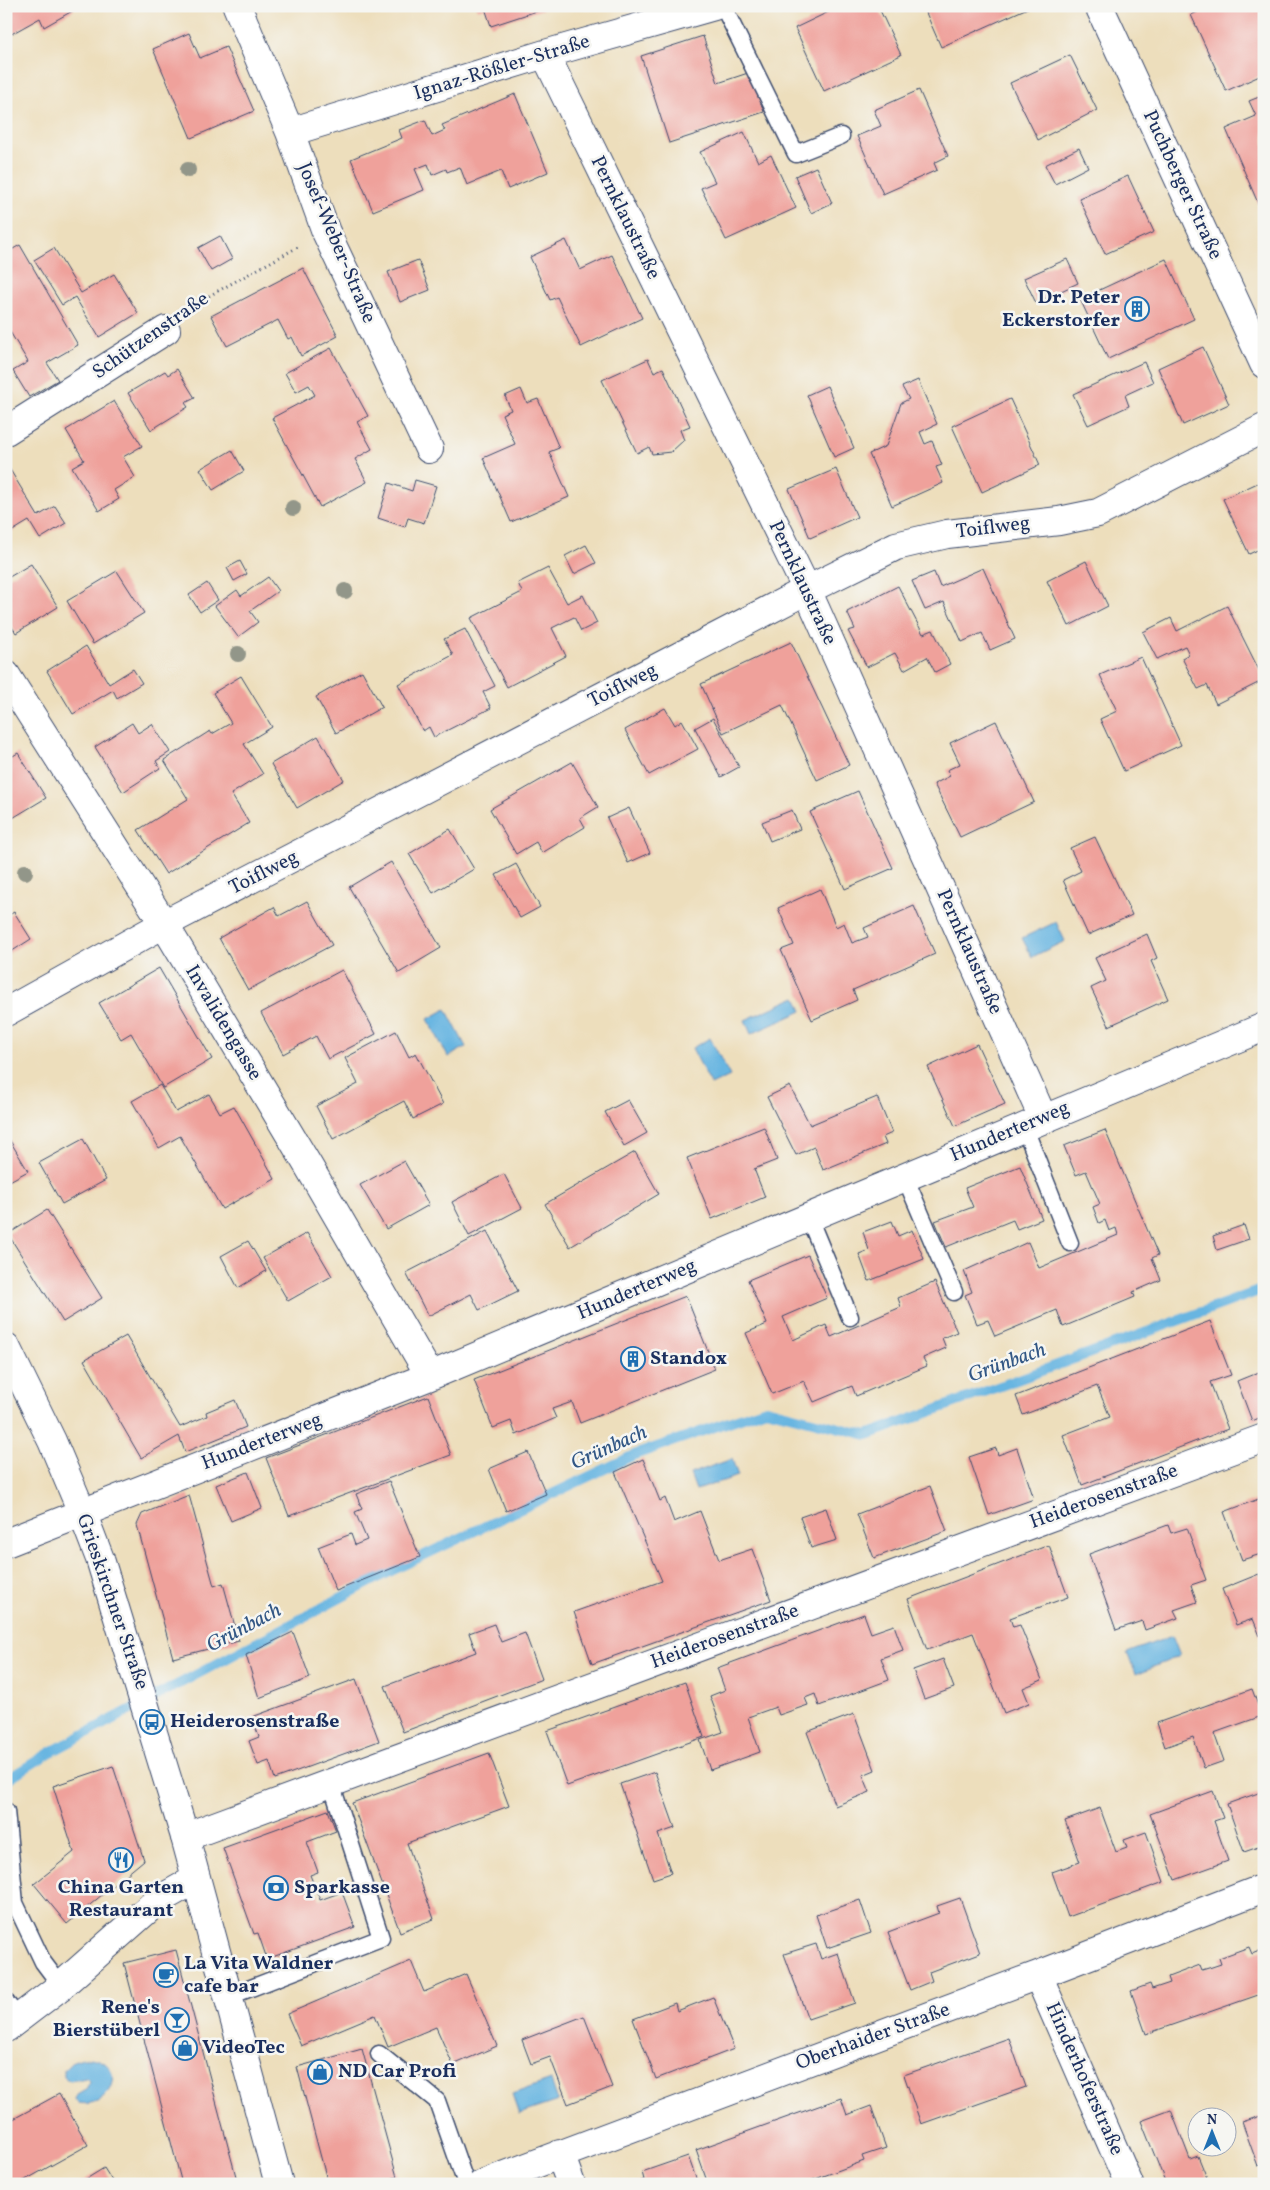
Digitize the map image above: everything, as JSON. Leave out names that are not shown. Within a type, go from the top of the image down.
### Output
[{"type":"street","name":"Josef-Weber-Straße","points":[[237,6],[290,132],[326,232],[429,449]]},
{"type":"street","name":"Ignaz-Rößler-Straße","points":[[290,132],[545,54],[714,6]]},
{"type":"street","name":"Puchberger Straße","points":[[1100,6],[1264,364]]},
{"type":"street","name":"Pernklaustraße","points":[[545,54],[807,590],[1034,1122]]},
{"type":"street","name":"Schützenstraße","points":[[6,431],[166,330]]},
{"type":"street","name":"Toiflweg","points":[[6,1012],[164,924],[807,590],[896,546],[947,534],[1059,521],[1098,512],[1264,428]]},
{"type":"street","name":"Invalidengasse","points":[[6,675],[164,924],[430,1376]]},
{"type":"street","name":"Hunderterweg","points":[[6,1543],[430,1376],[1264,1027]]},
{"type":"street","name":"Grieskirchner Straße","points":[[6,1347],[52,1442],[100,1559],[152,1722],[186,1837],[280,2184]]},
{"type":"street","name":"Heiderosenstraße","points":[[186,1837],[1264,1438]]},
{"type":"street","points":[[11,2017],[61,1986],[157,1901],[196,1879]]},
{"type":"street","name":"Oberhaider Straße","points":[[482,2184],[1264,1888]]},
{"type":"street","name":"Hinderhoferstraße","points":[[1038,1975],[1129,2184]]},
{"type":"street","points":[[560,2154],[571,2184]]},
{"type":"lane","points":[[722,6],[796,154],[841,136]]},
{"type":"lane","points":[[1034,1122],[1070,1243]]},
{"type":"lane","points":[[905,1177],[954,1292]]},
{"type":"lane","points":[[809,1218],[850,1317]]},
{"type":"lane","points":[[230,1996],[381,1938],[331,1783]]},
{"type":"lane","points":[[6,1811],[15,1903],[43,1962],[61,1986]]},
{"type":"lane","points":[[379,2054],[437,2101],[466,2184]]},
{"type":"path","name":"Schützenstraße","points":[[166,330],[190,304],[326,232]]},
{"type":"water","points":[[1056,922],[1065,941],[1032,957],[1022,938]]},
{"type":"water","points":[[796,997],[802,1011],[751,1034],[745,1020]]},
{"type":"water","points":[[446,1009],[466,1047],[448,1057],[428,1019]]},
{"type":"water","points":[[710,1038],[730,1076],[711,1085],[692,1048]]},
{"type":"water","points":[[732,1459],[738,1476],[696,1490],[690,1474]]},
{"type":"water","points":[[1172,1636],[1180,1656],[1136,1674],[1127,1653]]},
{"type":"water","points":[[83,2058],[98,2060],[107,2065],[112,2073],[112,2082],[108,2091],[101,2099],[91,2103],[78,2103],[75,2099],[77,2094],[87,2088],[89,2081],[86,2078],[70,2081],[64,2077],[64,2070],[73,2061]]},
{"type":"water","points":[[551,2080],[558,2101],[519,2114],[512,2094]]},
{"type":"building","points":[[6,6],[72,6],[74,10],[44,27],[40,18],[6,37]]},
{"type":"building","points":[[476,6],[542,6],[543,9],[491,26],[485,8],[477,10]]},
{"type":"building","points":[[841,6],[878,6],[901,55],[824,91],[795,28]]},
{"type":"building","points":[[923,6],[1032,6],[941,47]]},
{"type":"building","points":[[1210,6],[1264,6],[1264,74],[1226,91],[1191,15]]},
{"type":"building","points":[[189,33],[200,58],[226,47],[254,111],[191,138],[153,49]]},
{"type":"building","points":[[703,36],[718,83],[751,72],[764,112],[669,143],[641,56]]},
{"type":"building","points":[[1070,55],[1097,110],[1038,140],[1010,83]]},
{"type":"building","points":[[919,90],[948,156],[934,163],[937,170],[883,194],[857,136],[881,126],[874,110]]},
{"type":"building","points":[[515,94],[548,172],[508,189],[501,171],[467,185],[460,167],[447,172],[446,169],[432,175],[428,164],[415,169],[424,190],[373,211],[351,159],[402,138],[399,130],[425,120],[432,136],[445,130],[442,125]]},
{"type":"building","points":[[1264,95],[1264,217],[1226,129],[1256,116],[1249,101]]},
{"type":"building","points":[[744,132],[758,162],[771,155],[796,208],[726,240],[701,188],[715,182],[700,152]]},
{"type":"building","points":[[1079,148],[1088,167],[1055,184],[1045,165]]},
{"type":"building","points":[[816,167],[832,203],[811,213],[795,176]]},
{"type":"building","points":[[1128,176],[1154,232],[1105,254],[1079,198]]},
{"type":"building","points":[[220,236],[232,259],[211,271],[198,248]]},
{"type":"building","points":[[566,240],[580,270],[612,255],[642,318],[581,347],[557,297],[550,300],[530,257]]},
{"type":"building","points":[[20,245],[78,345],[47,363],[58,380],[29,397],[13,371],[28,362],[6,325],[6,253]]},
{"type":"building","points":[[54,248],[81,293],[114,274],[138,313],[99,337],[75,297],[62,305],[34,260]]},
{"type":"building","points":[[1067,259],[1078,283],[1036,303],[1024,278]]},
{"type":"building","name":"Dr. Peter Eckerstorfer","points":[[1166,259],[1194,319],[1108,359],[1080,299]]},
{"type":"building","points":[[418,260],[430,290],[400,302],[388,272]]},
{"type":"building","points":[[303,268],[338,336],[301,356],[292,337],[288,339],[278,320],[227,346],[211,316]]},
{"type":"building","points":[[1203,347],[1229,404],[1183,425],[1158,368]]},
{"type":"building","points":[[331,348],[368,416],[357,422],[372,449],[355,459],[367,482],[320,507],[272,418],[315,395],[309,385],[296,392],[285,373]]},
{"type":"building","points":[[648,359],[654,372],[663,368],[690,426],[680,430],[684,440],[671,452],[652,454],[649,447],[637,453],[602,380]]},
{"type":"building","points":[[1144,362],[1153,382],[1125,395],[1129,406],[1088,425],[1073,394]]},
{"type":"building","points":[[177,369],[195,398],[185,403],[188,407],[151,430],[128,393],[165,371],[168,375]]},
{"type":"building","points":[[918,380],[937,424],[920,432],[925,444],[932,441],[942,465],[936,467],[943,483],[892,506],[869,454],[886,446],[901,403],[909,399],[902,387]]},
{"type":"building","points":[[827,386],[854,448],[834,457],[807,395]]},
{"type":"building","points":[[521,389],[527,403],[538,399],[559,448],[549,452],[569,497],[511,522],[483,458],[515,444],[502,414],[511,410],[505,396]]},
{"type":"building","points":[[1010,399],[1040,465],[982,492],[952,426]]},
{"type":"building","points":[[114,401],[142,446],[123,457],[135,477],[114,490],[119,499],[99,511],[72,467],[84,460],[66,430]]},
{"type":"building","points":[[232,450],[244,471],[213,490],[200,469]]},
{"type":"building","points":[[6,463],[38,516],[55,506],[66,523],[40,539],[29,521],[6,535]]},
{"type":"building","points":[[836,469],[857,517],[810,538],[789,489]]},
{"type":"building","points":[[415,480],[436,486],[424,523],[408,518],[405,527],[378,518],[389,483],[412,491]]},
{"type":"building","points":[[1264,480],[1264,547],[1249,554],[1223,499]]},
{"type":"building","points":[[586,545],[596,563],[574,574],[565,556]]},
{"type":"building","points":[[240,561],[247,574],[234,581],[227,568]]},
{"type":"building","points":[[1086,561],[1108,606],[1069,626],[1047,581]]},
{"type":"building","points":[[31,564],[58,607],[16,633],[6,618],[6,579]]},
{"type":"building","points":[[548,568],[567,603],[583,595],[597,623],[581,631],[574,617],[552,628],[566,656],[507,687],[471,618],[522,592],[518,583]]},
{"type":"building","points":[[983,568],[1015,639],[990,650],[982,633],[962,642],[944,602],[925,610],[912,581],[934,572],[940,587]]},
{"type":"building","points":[[117,571],[144,613],[93,644],[67,601]]},
{"type":"building","points":[[268,577],[278,591],[250,611],[258,622],[238,637],[215,606],[237,590],[241,596]]},
{"type":"building","points":[[207,583],[218,600],[200,612],[189,595]]},
{"type":"building","points":[[898,586],[923,634],[933,630],[950,664],[935,672],[927,657],[904,670],[895,653],[867,667],[848,631],[855,629],[847,612]]},
{"type":"building","points":[[1227,606],[1264,680],[1216,704],[1207,685],[1198,689],[1182,658],[1189,654],[1185,646],[1157,659],[1143,632],[1171,618],[1177,631]]},
{"type":"building","points":[[465,629],[495,686],[483,692],[491,708],[434,737],[429,727],[423,731],[398,684],[453,655],[444,639]]},
{"type":"building","points":[[791,642],[849,765],[817,780],[782,705],[723,733],[701,684]]},
{"type":"building","points":[[86,646],[109,684],[133,669],[142,683],[117,698],[113,690],[73,714],[47,671]]},
{"type":"building","points":[[1141,657],[1181,745],[1124,771],[1100,719],[1117,711],[1100,675]]},
{"type":"building","points":[[362,671],[382,707],[336,733],[316,697]]},
{"type":"building","points":[[241,676],[272,727],[244,744],[263,774],[231,794],[249,823],[166,874],[138,830],[188,799],[164,760],[210,731],[212,734],[231,723],[213,693]]},
{"type":"building","points":[[665,708],[675,725],[682,720],[698,749],[649,775],[625,730]]},
{"type":"building","points":[[713,718],[739,767],[721,777],[695,728]]},
{"type":"building","points":[[996,721],[1034,802],[960,837],[934,784],[950,776],[947,770],[960,764],[950,743]]},
{"type":"building","points":[[132,723],[138,733],[152,724],[170,752],[156,761],[160,768],[123,792],[95,747]]},
{"type":"building","points":[[318,736],[344,780],[297,808],[271,764]]},
{"type":"building","points":[[18,753],[46,798],[6,822],[6,760]]},
{"type":"building","points":[[572,762],[598,807],[580,818],[585,827],[542,853],[536,842],[516,854],[490,809]]},
{"type":"building","points":[[858,791],[893,868],[845,889],[810,812]]},
{"type":"building","points":[[629,808],[650,853],[628,863],[607,818]]},
{"type":"building","points":[[792,810],[800,829],[770,841],[762,822]]},
{"type":"building","points":[[450,829],[474,869],[433,893],[409,854]]},
{"type":"building","points":[[1095,837],[1132,915],[1088,935],[1063,880],[1081,871],[1070,848]]},
{"type":"building","points":[[391,862],[441,948],[399,973],[349,887]]},
{"type":"building","points":[[516,864],[540,907],[520,918],[496,875]]},
{"type":"building","points":[[820,889],[836,927],[844,923],[852,943],[868,937],[864,928],[914,906],[935,954],[853,990],[857,1000],[812,1020],[781,950],[794,945],[778,908]]},
{"type":"building","points":[[307,901],[332,945],[248,990],[219,938],[274,907],[279,916]]},
{"type":"building","points":[[14,912],[31,939],[6,955],[6,917]]},
{"type":"building","points":[[1147,934],[1157,958],[1151,961],[1168,999],[1109,1026],[1091,988],[1106,981],[1095,958]]},
{"type":"building","points":[[159,968],[212,1059],[163,1088],[131,1033],[121,1039],[99,1003]]},
{"type":"building","points":[[342,970],[376,1034],[328,1059],[316,1036],[283,1054],[261,1013]]},
{"type":"building","points":[[396,1031],[409,1057],[416,1053],[443,1104],[413,1119],[404,1101],[333,1139],[316,1106],[358,1084],[345,1058]]},
{"type":"building","points":[[977,1044],[1005,1104],[955,1126],[928,1067]]},
{"type":"building","points":[[160,1085],[176,1112],[209,1094],[220,1113],[234,1106],[275,1179],[222,1209],[180,1136],[159,1148],[132,1101]]},
{"type":"building","points":[[790,1086],[810,1125],[877,1097],[892,1133],[883,1137],[886,1144],[823,1170],[814,1147],[796,1155],[767,1097]]},
{"type":"building","points":[[628,1100],[647,1133],[624,1146],[605,1112]]},
{"type":"building","points":[[764,1127],[777,1160],[754,1169],[765,1197],[712,1219],[687,1158]]},
{"type":"building","points":[[1105,1130],[1158,1255],[1152,1258],[1161,1280],[1133,1292],[1135,1297],[1063,1327],[1057,1310],[995,1336],[988,1320],[977,1324],[965,1295],[972,1292],[964,1271],[1028,1242],[1039,1268],[1118,1235],[1116,1228],[1109,1231],[1105,1220],[1099,1223],[1093,1207],[1100,1204],[1086,1171],[1076,1175],[1064,1146]]},
{"type":"building","points":[[6,1134],[28,1171],[6,1183]]},
{"type":"building","points":[[83,1139],[106,1180],[62,1204],[39,1163]]},
{"type":"building","points":[[635,1152],[659,1194],[570,1247],[545,1204]]},
{"type":"building","points":[[404,1161],[429,1205],[386,1229],[360,1185]]},
{"type":"building","points":[[1020,1166],[1042,1219],[1017,1229],[1013,1220],[946,1247],[935,1221],[973,1207],[965,1188]]},
{"type":"building","points":[[504,1174],[522,1208],[469,1236],[452,1202]]},
{"type":"building","points":[[47,1210],[102,1298],[63,1322],[8,1234]]},
{"type":"building","points":[[892,1221],[898,1236],[912,1230],[924,1259],[869,1281],[859,1254],[869,1250],[863,1232]]},
{"type":"building","points":[[1244,1225],[1249,1239],[1217,1250],[1213,1236]]},
{"type":"building","points":[[487,1231],[518,1291],[479,1310],[471,1294],[428,1316],[406,1273]]},
{"type":"building","points":[[307,1233],[332,1276],[288,1301],[263,1258]]},
{"type":"building","points":[[248,1241],[266,1271],[238,1288],[221,1256]]},
{"type":"building","points":[[808,1255],[827,1298],[783,1317],[793,1340],[826,1325],[831,1337],[901,1307],[898,1298],[935,1282],[957,1332],[942,1338],[946,1348],[923,1358],[927,1366],[856,1396],[852,1386],[814,1402],[804,1381],[772,1394],[746,1333],[767,1324],[748,1280]]},
{"type":"building","name":"Standox","points":[[686,1296],[715,1369],[580,1423],[572,1402],[552,1409],[556,1418],[516,1435],[511,1421],[493,1428],[474,1380]]},
{"type":"building","points":[[1210,1321],[1231,1375],[1210,1382],[1228,1429],[1082,1485],[1063,1435],[1110,1417],[1097,1386],[1023,1415],[1016,1396]]},
{"type":"building","points":[[126,1336],[180,1427],[207,1416],[206,1412],[235,1400],[246,1427],[185,1452],[179,1436],[141,1458],[84,1360]]},
{"type":"building","points":[[1264,1370],[1264,1416],[1252,1421],[1237,1381]]},
{"type":"building","points":[[428,1396],[451,1455],[289,1516],[266,1458]]},
{"type":"building","points":[[996,1448],[998,1455],[1017,1448],[1034,1499],[989,1515],[969,1457]]},
{"type":"building","points":[[528,1452],[546,1494],[506,1511],[489,1469]]},
{"type":"building","points":[[643,1459],[660,1501],[665,1498],[674,1522],[700,1511],[719,1560],[752,1549],[771,1600],[592,1664],[574,1612],[662,1581],[615,1472]]},
{"type":"building","points":[[248,1472],[262,1508],[231,1521],[216,1485]]},
{"type":"building","points":[[389,1481],[420,1557],[336,1591],[318,1547],[351,1534],[355,1545],[367,1540],[355,1512],[362,1509],[356,1494]]},
{"type":"building","points":[[930,1486],[947,1531],[874,1558],[857,1514]]},
{"type":"building","points":[[189,1495],[214,1586],[223,1583],[239,1641],[173,1658],[137,1525],[142,1514]]},
{"type":"building","points":[[1264,1497],[1264,1553],[1242,1560],[1224,1512]]},
{"type":"building","points":[[826,1508],[837,1540],[811,1548],[800,1517]]},
{"type":"building","points":[[1168,1525],[1171,1533],[1187,1528],[1206,1580],[1191,1585],[1197,1602],[1174,1610],[1178,1618],[1145,1630],[1142,1621],[1116,1630],[1089,1554]]},
{"type":"building","points":[[1049,1545],[1068,1597],[1010,1618],[1013,1627],[1020,1625],[1042,1680],[1023,1688],[1029,1703],[1004,1713],[973,1633],[927,1650],[908,1599]]},
{"type":"building","points":[[1259,1574],[1264,1586],[1264,1634],[1260,1636],[1253,1619],[1236,1625],[1222,1589]]},
{"type":"building","points":[[864,1614],[871,1633],[894,1625],[903,1650],[881,1658],[889,1680],[819,1706],[815,1694],[805,1698],[808,1705],[779,1715],[776,1707],[748,1717],[760,1752],[710,1770],[700,1740],[723,1732],[710,1696],[725,1690],[717,1668]]},
{"type":"building","points":[[494,1624],[501,1642],[525,1633],[542,1679],[403,1732],[385,1686],[476,1652],[469,1633]]},
{"type":"building","points":[[293,1632],[310,1678],[259,1698],[246,1655]]},
{"type":"building","points":[[943,1659],[954,1688],[924,1699],[913,1670]]},
{"type":"building","points":[[356,1679],[379,1741],[275,1779],[269,1761],[258,1765],[249,1741],[259,1737],[252,1717]]},
{"type":"building","points":[[685,1682],[704,1737],[567,1786],[547,1731]]},
{"type":"building","points":[[1252,1689],[1262,1716],[1214,1733],[1224,1761],[1204,1768],[1193,1737],[1165,1747],[1157,1723]]},
{"type":"building","points":[[854,1714],[875,1770],[863,1775],[870,1792],[835,1806],[807,1732]]},
{"type":"building","points":[[489,1753],[509,1806],[407,1843],[434,1919],[400,1932],[352,1803]]},
{"type":"building","points":[[113,1766],[144,1860],[67,1924],[34,1884],[74,1852],[53,1786]]},
{"type":"building","points":[[655,1772],[675,1828],[658,1834],[671,1873],[653,1879],[620,1784]]},
{"type":"building","points":[[1213,1791],[1223,1818],[1214,1821],[1228,1861],[1175,1880],[1150,1814]]},
{"type":"building","points":[[1264,1791],[1264,1845],[1244,1852],[1227,1804]]},
{"type":"building","points":[[1100,1808],[1116,1852],[1127,1848],[1124,1840],[1146,1832],[1164,1882],[1068,1917],[1052,1872],[1080,1862],[1065,1821]]},
{"type":"building","name":"Sparkasse","points":[[328,1810],[336,1831],[307,1842],[318,1872],[310,1875],[320,1900],[342,1892],[355,1927],[267,1959],[258,1933],[254,1934],[223,1848]]},
{"type":"building","points":[[960,1898],[980,1953],[929,1972],[932,1981],[910,1990],[888,1932],[939,1913],[937,1906]]},
{"type":"building","points":[[860,1900],[871,1933],[827,1948],[816,1915]]},
{"type":"building","points":[[816,1944],[821,1959],[838,1953],[855,2003],[808,2019],[784,1954]]},
{"type":"building","points":[[1249,1947],[1252,1954],[1264,1949],[1264,1993],[1146,2034],[1131,1991],[1150,1984],[1152,1989],[1170,1983],[1168,1977],[1200,1965],[1202,1970],[1221,1964],[1219,1958]]},
{"type":"building","points":[[176,1950],[238,2184],[182,2184],[124,1963]]},
{"type":"building","points":[[411,1961],[424,1992],[466,1974],[497,2046],[453,2065],[436,2027],[388,2047],[375,2015],[301,2046],[287,2014]]},
{"type":"building","points":[[713,1997],[734,2049],[656,2079],[633,2019],[675,2003],[677,2011]]},
{"type":"building","points":[[584,2016],[612,2087],[568,2104],[550,2057],[531,2064],[522,2040]]},
{"type":"building","points":[[1009,2038],[1026,2087],[921,2124],[904,2075]]},
{"type":"building","points":[[362,2049],[397,2177],[373,2184],[328,2184],[297,2067]]},
{"type":"building","points":[[59,2094],[88,2145],[18,2184],[6,2184],[6,2123]]},
{"type":"building","points":[[841,2098],[847,2115],[871,2106],[886,2148],[862,2156],[864,2161],[802,2184],[749,2184],[748,2182],[743,2184],[708,2184],[696,2150]]},
{"type":"building","points":[[1171,2110],[1188,2158],[1199,2158],[1209,2183],[1166,2184],[1141,2121]]},
{"type":"building","points":[[1264,2115],[1264,2164],[1258,2166],[1242,2122]]},
{"type":"building","points":[[688,2156],[698,2184],[633,2184],[644,2180],[642,2172]]},
{"type":"building","points":[[104,2168],[114,2184],[78,2184]]},
{"type":"waterway","name":"Grünbach","points":[[6,1780],[51,1752],[391,1571],[634,1455],[766,1409],[867,1435],[1264,1289]]},
{"type":"place","name":"Dr. Peter Eckerstorfer","points":[[1137,309]]},
{"type":"place","name":"Standox","points":[[633,1359]]},
{"type":"place","name":"Heiderosenstraße","points":[[152,1722]]},
{"type":"place","name":"China Garten Restaurant","points":[[121,1860]]},
{"type":"place","name":"Sparkasse","points":[[276,1888]]},
{"type":"place","name":"La Vita Waldner cafe bar","points":[[166,1975]]},
{"type":"place","name":"Rene's Bierstüberl","points":[[177,2020]]},
{"type":"place","name":"VideoTec","points":[[185,2048]]},
{"type":"place","name":"ND Car Profi","points":[[320,2072]]}]
